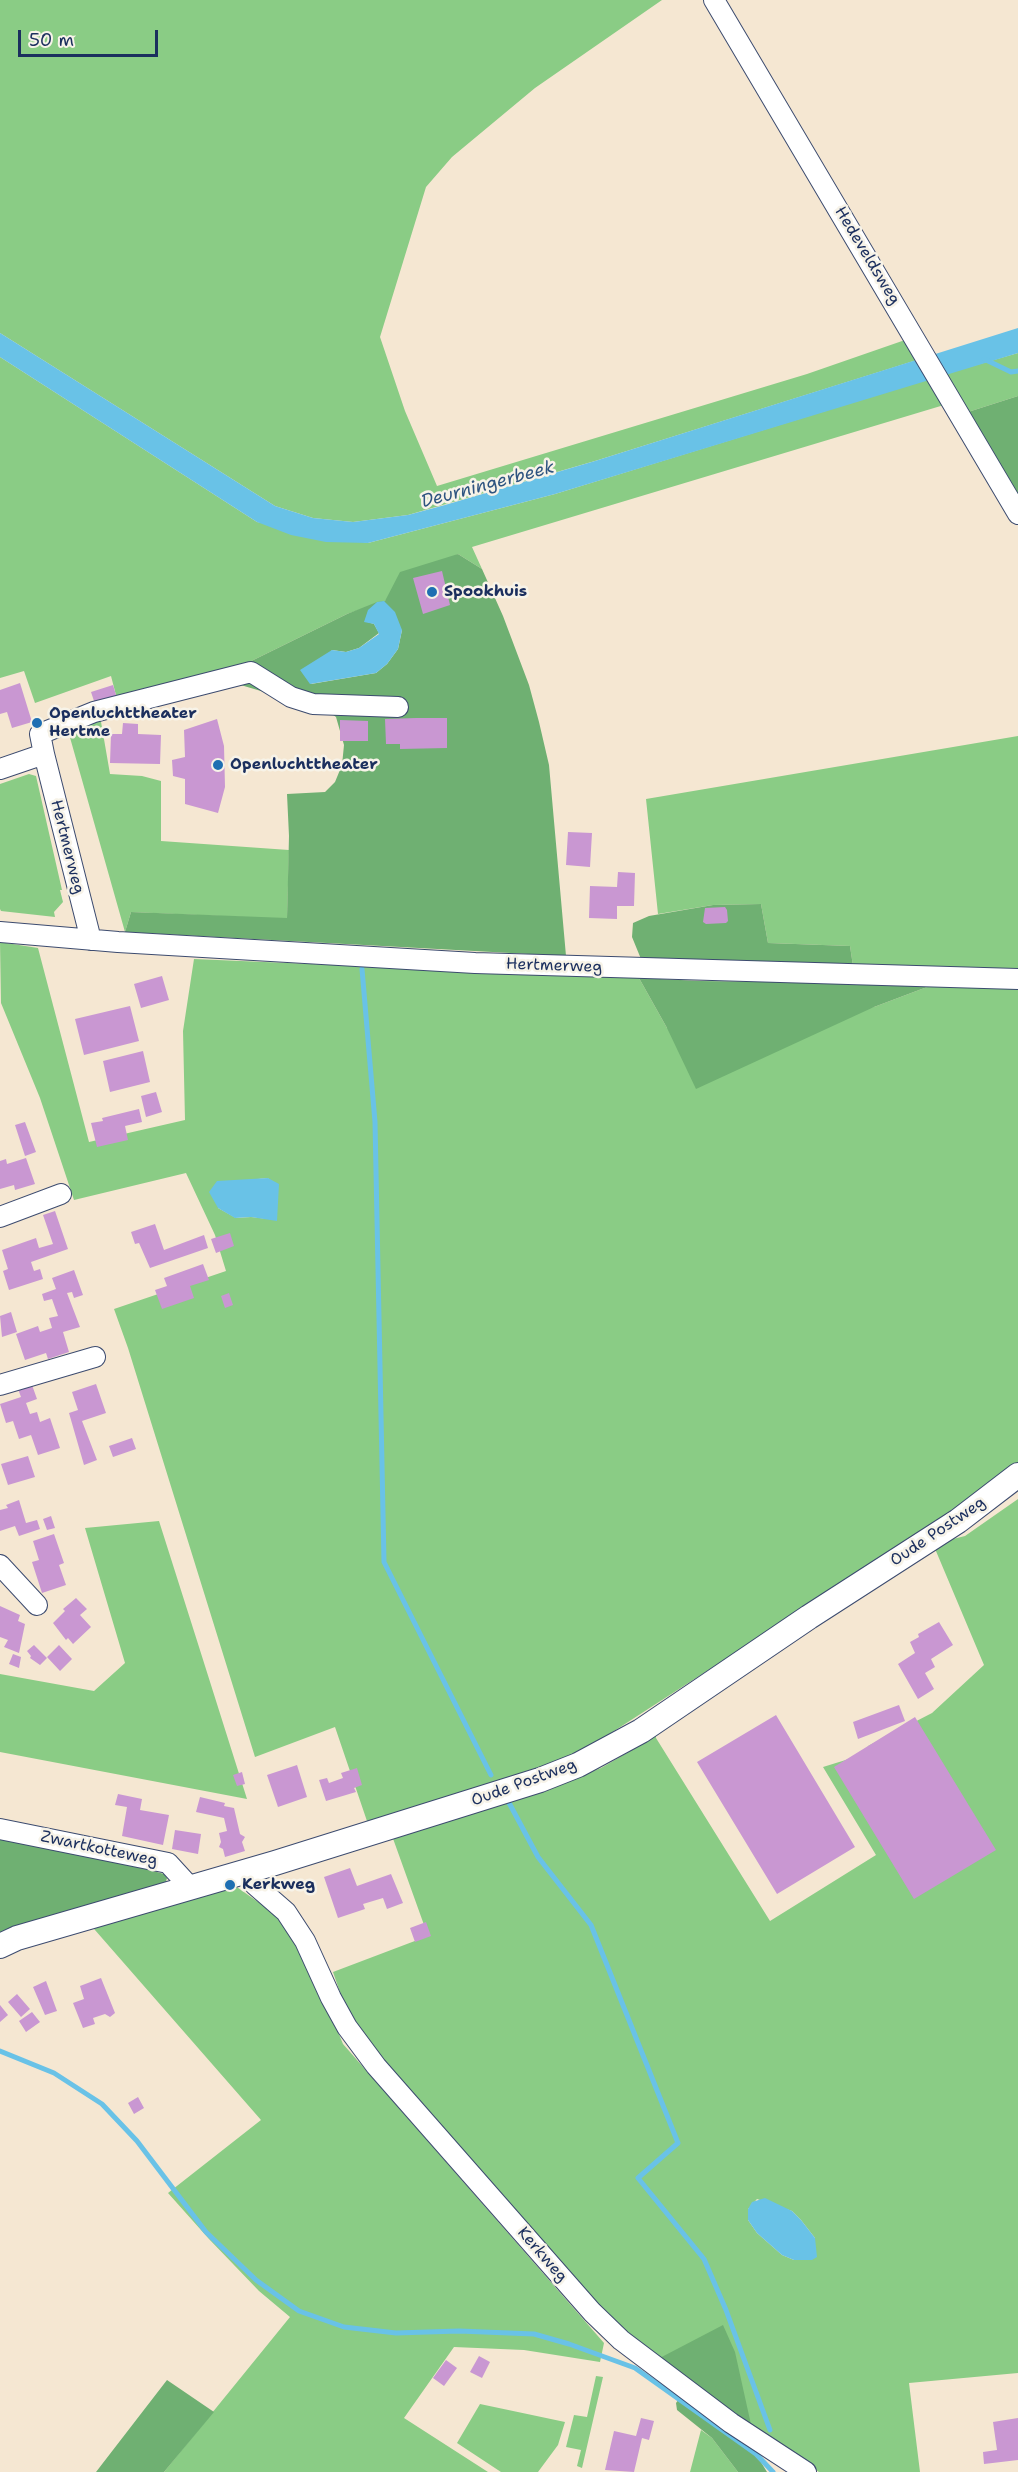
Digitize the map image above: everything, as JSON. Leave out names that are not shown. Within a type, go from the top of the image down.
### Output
[{"type":"street","name":"Hedeveldsweg","points":[[714,0],[920,344],[1018,514]]},
{"type":"street","name":"Hertmerweg","points":[[91,940],[40,734],[94,712],[251,672],[291,697],[313,705],[398,707]]},
{"type":"street","points":[[0,769],[44,754]]},
{"type":"street","name":"Hertmerweg","points":[[0,932],[91,940],[475,963],[1018,979]]},
{"type":"street","points":[[0,1216],[61,1194]]},
{"type":"street","points":[[0,1385],[95,1357]]},
{"type":"street","name":"Oude Postweg","points":[[0,1946],[17,1938],[249,1870],[540,1780],[578,1765],[641,1731],[809,1617],[958,1521],[1018,1475]]},
{"type":"street","points":[[0,1565],[37,1605]]},
{"type":"street","name":"Zwartkotteweg","points":[[0,1829],[168,1863],[189,1886]]},
{"type":"street","name":"Kerkweg","points":[[249,1870],[255,1885],[286,1912],[305,1941],[347,2027],[376,2066],[592,2312],[630,2347],[730,2423],[806,2472]]},
{"type":"green space","points":[[0,0],[662,0],[535,88],[452,157],[426,187],[380,337],[405,411],[437,486],[807,374],[905,340],[917,360],[595,461],[408,515],[353,522],[313,518],[275,506],[0,333]]},
{"type":"green space","points":[[1018,353],[1018,396],[968,412],[945,374]]},
{"type":"green space","points":[[0,357],[257,522],[368,543],[555,494],[929,379],[944,405],[472,547],[482,569],[458,554],[385,601],[347,614],[231,671],[117,699],[111,676],[35,703],[24,671],[0,678]]},
{"type":"green space","points":[[1018,396],[1018,499],[968,412]]},
{"type":"green space","points":[[458,554],[482,569],[503,616],[529,685],[549,765],[566,956],[125,932],[131,912],[287,918],[289,836],[287,794],[325,792],[335,782],[342,765],[344,745],[336,717],[328,711],[234,683],[231,671],[347,614],[385,601],[400,572]],"holes":[[[364,621],[402,630],[398,649],[387,664],[376,673],[311,684],[332,650],[346,652],[359,648],[379,633],[374,624]]]},
{"type":"green space","points":[[100,716],[110,774],[142,776],[161,781],[161,841],[289,850],[287,919],[131,912],[125,932],[69,734]]},
{"type":"green space","points":[[1018,736],[1018,969],[853,966],[850,946],[768,943],[761,904],[713,905],[658,914],[646,799]]},
{"type":"green space","points":[[29,774],[36,776],[62,890],[60,890],[63,902],[54,912],[55,917],[1,911],[0,909],[0,784]]},
{"type":"green space","points":[[761,904],[768,943],[850,946],[853,966],[641,959],[632,937],[633,923],[649,916],[713,905]]},
{"type":"green space","points":[[0,942],[38,948],[89,1142],[185,1120],[183,1031],[194,959],[639,978],[667,1028],[874,1007],[935,984],[1018,985],[1018,1463],[917,1535],[594,1744],[546,1769],[368,1824],[335,1727],[255,1757],[114,1309],[226,1271],[215,1235],[186,1173],[74,1200],[40,1098],[1,1003]],"holes":[[[268,1178],[277,1198],[277,1220],[236,1218],[218,1208],[237,1181]]]},
{"type":"green space","points":[[639,978],[935,984],[874,1007],[696,1089],[667,1028]]},
{"type":"green space","points":[[1018,1499],[1018,2373],[909,2383],[920,2472],[819,2472],[752,2429],[749,2421],[654,2361],[607,2322],[352,2027],[333,1972],[428,1936],[391,1833],[553,1787],[601,1768],[656,1736],[770,1921],[876,1855],[823,1767],[865,1754],[868,1746],[932,1713],[984,1665],[933,1544],[965,1536]],"holes":[[[757,2199],[792,2211],[815,2238],[811,2260],[794,2260],[782,2255],[757,2233],[748,2220],[748,2209]]]},
{"type":"green space","points":[[159,1521],[247,1799],[0,1752],[0,1674],[94,1691],[125,1663],[85,1528]]},
{"type":"green space","points":[[0,1836],[67,1847],[164,1874],[167,1878],[165,1885],[121,1899],[77,1908],[0,1937]]},
{"type":"green space","points":[[231,1883],[278,1916],[300,1940],[343,2044],[604,2343],[600,2362],[524,2350],[454,2347],[404,2418],[488,2472],[164,2472],[290,2317],[259,2291],[168,2193],[261,2120],[88,1922]]},
{"type":"green space","points":[[723,2325],[735,2352],[752,2429],[654,2361]]},
{"type":"green space","points":[[596,2376],[603,2377],[582,2468],[577,2466],[581,2450],[566,2447],[574,2415],[587,2417]]},
{"type":"green space","points":[[167,2380],[214,2412],[164,2472],[96,2472]]},
{"type":"green space","points":[[679,2399],[756,2454],[767,2472],[738,2472],[712,2438],[677,2410],[676,2403]]},
{"type":"green space","points":[[480,2404],[565,2422],[558,2445],[538,2472],[501,2472],[457,2443]]},
{"type":"green space","points":[[701,2430],[712,2438],[738,2472],[690,2472]]},
{"type":"water","points":[[1018,328],[1018,353],[555,494],[368,543],[326,542],[291,535],[257,522],[0,357],[0,333],[275,506],[313,518],[353,522],[408,515],[445,505],[595,461]]},
{"type":"water","points":[[384,601],[395,612],[402,630],[398,649],[387,664],[376,673],[310,684],[300,670],[332,650],[346,652],[359,648],[379,634],[374,624],[364,622],[368,610],[377,602]]},
{"type":"water","points":[[268,1178],[279,1184],[277,1221],[251,1217],[235,1218],[218,1208],[209,1192],[217,1181]]},
{"type":"water","points":[[765,2198],[792,2211],[801,2220],[815,2238],[817,2257],[812,2260],[794,2260],[782,2255],[757,2233],[748,2220],[748,2209],[752,2202]]},
{"type":"building","name":"Spookhuis","points":[[442,571],[450,605],[423,614],[413,578]]},
{"type":"building","points":[[20,683],[32,722],[12,728],[7,712],[0,714],[0,690]]},
{"type":"building","points":[[113,685],[117,698],[95,704],[91,692]]},
{"type":"building","points":[[447,718],[447,748],[400,749],[400,744],[386,744],[385,719]]},
{"type":"building","points":[[217,719],[224,746],[225,787],[218,813],[185,804],[185,779],[173,776],[172,760],[185,757],[184,730]]},
{"type":"building","points":[[340,720],[368,721],[368,741],[340,741]]},
{"type":"building","points":[[123,723],[138,724],[138,734],[161,735],[160,764],[110,763],[111,734],[122,734]]},
{"type":"building","points":[[568,832],[592,833],[590,867],[566,865]]},
{"type":"building","points":[[618,872],[635,873],[634,906],[617,906],[617,919],[589,918],[590,886],[617,887]]},
{"type":"building","points":[[725,907],[728,921],[726,923],[706,924],[703,922],[705,908]]},
{"type":"building","points":[[162,976],[169,1000],[141,1008],[134,984]]},
{"type":"building","points":[[130,1006],[139,1041],[84,1055],[75,1019]]},
{"type":"building","points":[[143,1051],[150,1082],[110,1092],[103,1061]]},
{"type":"building","points":[[156,1092],[162,1112],[146,1117],[141,1096]]},
{"type":"building","points":[[139,1109],[142,1122],[125,1126],[128,1140],[97,1147],[91,1123]]},
{"type":"building","points":[[25,1122],[36,1152],[25,1156],[15,1125]]},
{"type":"building","points":[[26,1158],[35,1184],[15,1190],[14,1185],[0,1189],[0,1161],[6,1159],[7,1164]]},
{"type":"building","points":[[55,1211],[68,1249],[31,1262],[34,1271],[40,1269],[43,1279],[9,1290],[3,1271],[8,1269],[2,1250],[36,1238],[39,1248],[53,1244],[43,1215]]},
{"type":"building","points":[[155,1224],[164,1250],[204,1235],[208,1248],[150,1268],[139,1243],[135,1244],[131,1232]]},
{"type":"building","points":[[230,1233],[234,1246],[216,1253],[211,1239]]},
{"type":"building","points":[[203,1264],[209,1280],[190,1286],[194,1298],[162,1309],[155,1290],[167,1286],[164,1278]]},
{"type":"building","points":[[74,1270],[83,1295],[74,1298],[72,1292],[67,1293],[80,1327],[63,1332],[69,1352],[48,1359],[46,1353],[25,1360],[16,1334],[38,1326],[40,1332],[52,1328],[49,1318],[58,1316],[52,1299],[44,1301],[42,1294],[56,1289],[52,1278]]},
{"type":"building","points":[[229,1293],[233,1305],[225,1308],[221,1296]]},
{"type":"building","points":[[11,1312],[17,1332],[2,1337],[0,1316]]},
{"type":"building","points":[[96,1384],[106,1413],[82,1421],[97,1460],[84,1465],[69,1413],[78,1410],[72,1392]]},
{"type":"building","points":[[32,1385],[37,1399],[26,1403],[30,1414],[37,1412],[40,1422],[50,1418],[60,1448],[38,1455],[31,1435],[19,1439],[13,1421],[6,1423],[0,1404],[21,1397],[18,1389]]},
{"type":"building","points":[[132,1438],[136,1449],[113,1457],[109,1446]]},
{"type":"building","points":[[28,1456],[35,1477],[8,1485],[1,1464]]},
{"type":"building","points":[[19,1500],[26,1523],[37,1520],[40,1529],[19,1536],[15,1526],[0,1531],[0,1510],[8,1508],[6,1505]]},
{"type":"building","points":[[51,1516],[55,1528],[47,1530],[43,1519]]},
{"type":"building","points":[[54,1534],[64,1563],[59,1565],[66,1585],[42,1593],[32,1562],[39,1560],[33,1541]]},
{"type":"building","points":[[76,1598],[87,1609],[80,1615],[91,1627],[73,1644],[68,1638],[66,1640],[53,1623],[65,1611],[63,1609]]},
{"type":"building","points":[[0,1606],[20,1615],[18,1621],[25,1624],[19,1653],[4,1647],[8,1640],[0,1637]]},
{"type":"building","points":[[939,1622],[953,1645],[931,1659],[935,1667],[925,1673],[934,1689],[918,1699],[898,1664],[915,1653],[910,1642],[919,1637],[918,1634]]},
{"type":"building","points":[[34,1645],[47,1658],[40,1665],[30,1658],[27,1651]]},
{"type":"building","points":[[59,1645],[72,1659],[60,1671],[47,1657]]},
{"type":"building","points":[[13,1654],[21,1657],[19,1668],[9,1664]]},
{"type":"building","points":[[899,1705],[905,1721],[858,1739],[853,1722]]},
{"type":"building","points":[[776,1715],[855,1847],[777,1894],[697,1762]]},
{"type":"building","points":[[915,1717],[996,1850],[914,1899],[834,1767]]},
{"type":"building","points":[[297,1765],[307,1797],[278,1807],[267,1775]]},
{"type":"building","points":[[357,1768],[362,1785],[354,1788],[356,1792],[326,1801],[319,1780],[327,1778],[329,1783],[343,1778],[341,1773]]},
{"type":"building","points":[[242,1772],[245,1784],[237,1786],[233,1775]]},
{"type":"building","points":[[118,1794],[142,1799],[140,1810],[169,1815],[163,1845],[122,1836],[127,1807],[115,1805]]},
{"type":"building","points":[[200,1797],[225,1803],[224,1806],[234,1808],[240,1834],[245,1837],[242,1842],[245,1851],[225,1857],[223,1849],[219,1847],[221,1842],[219,1833],[227,1831],[224,1818],[196,1812]]},
{"type":"building","points":[[175,1830],[201,1834],[198,1854],[172,1849]]},
{"type":"building","points":[[350,1868],[357,1886],[391,1874],[403,1903],[387,1909],[383,1898],[363,1904],[365,1909],[338,1918],[324,1877]]},
{"type":"building","points":[[426,1922],[431,1936],[415,1942],[410,1928]]},
{"type":"building","points":[[101,1978],[115,2013],[110,2017],[105,2014],[93,2018],[95,2024],[83,2028],[73,2003],[84,1999],[80,1986]]},
{"type":"building","points":[[46,1981],[57,2011],[45,2015],[33,1987]]},
{"type":"building","points":[[17,1994],[30,2009],[21,2017],[8,2002]]},
{"type":"building","points":[[0,2005],[8,2015],[0,2022]]},
{"type":"building","points":[[32,2012],[40,2022],[26,2032],[19,2021]]},
{"type":"building","points":[[138,2097],[144,2108],[134,2114],[128,2103]]},
{"type":"building","points":[[479,2356],[490,2362],[482,2378],[470,2372]]},
{"type":"building","points":[[446,2360],[457,2368],[444,2386],[433,2378]]},
{"type":"building","points":[[641,2418],[654,2421],[649,2440],[642,2438],[634,2472],[605,2470],[614,2431],[636,2436]]},
{"type":"building","points":[[1018,2418],[1018,2460],[984,2464],[983,2452],[997,2450],[993,2422]]},
{"type":"waterway","points":[[984,359],[1011,372],[1018,371]]},
{"type":"waterway","points":[[362,969],[375,1122],[384,1562],[491,1775]]},
{"type":"waterway","points":[[507,1799],[538,1857],[591,1925],[678,2143],[638,2178],[704,2259],[726,2310],[770,2430]]},
{"type":"waterway","points":[[0,2051],[54,2073],[102,2104],[137,2141],[206,2232],[256,2280],[299,2311],[344,2327],[396,2333],[459,2331],[534,2334],[569,2344],[635,2368],[756,2454],[773,2472]]},
{"type":"place","name":"Spookhuis","points":[[432,592]]},
{"type":"place","name":"Openluchttheater Hertme","points":[[37,723]]},
{"type":"place","name":"Openluchttheater","points":[[218,765]]},
{"type":"place","name":"Kerkweg","points":[[230,1885]]},
{"type":"water label","name":"Deurningerbeek","points":[[488,485]]}]
